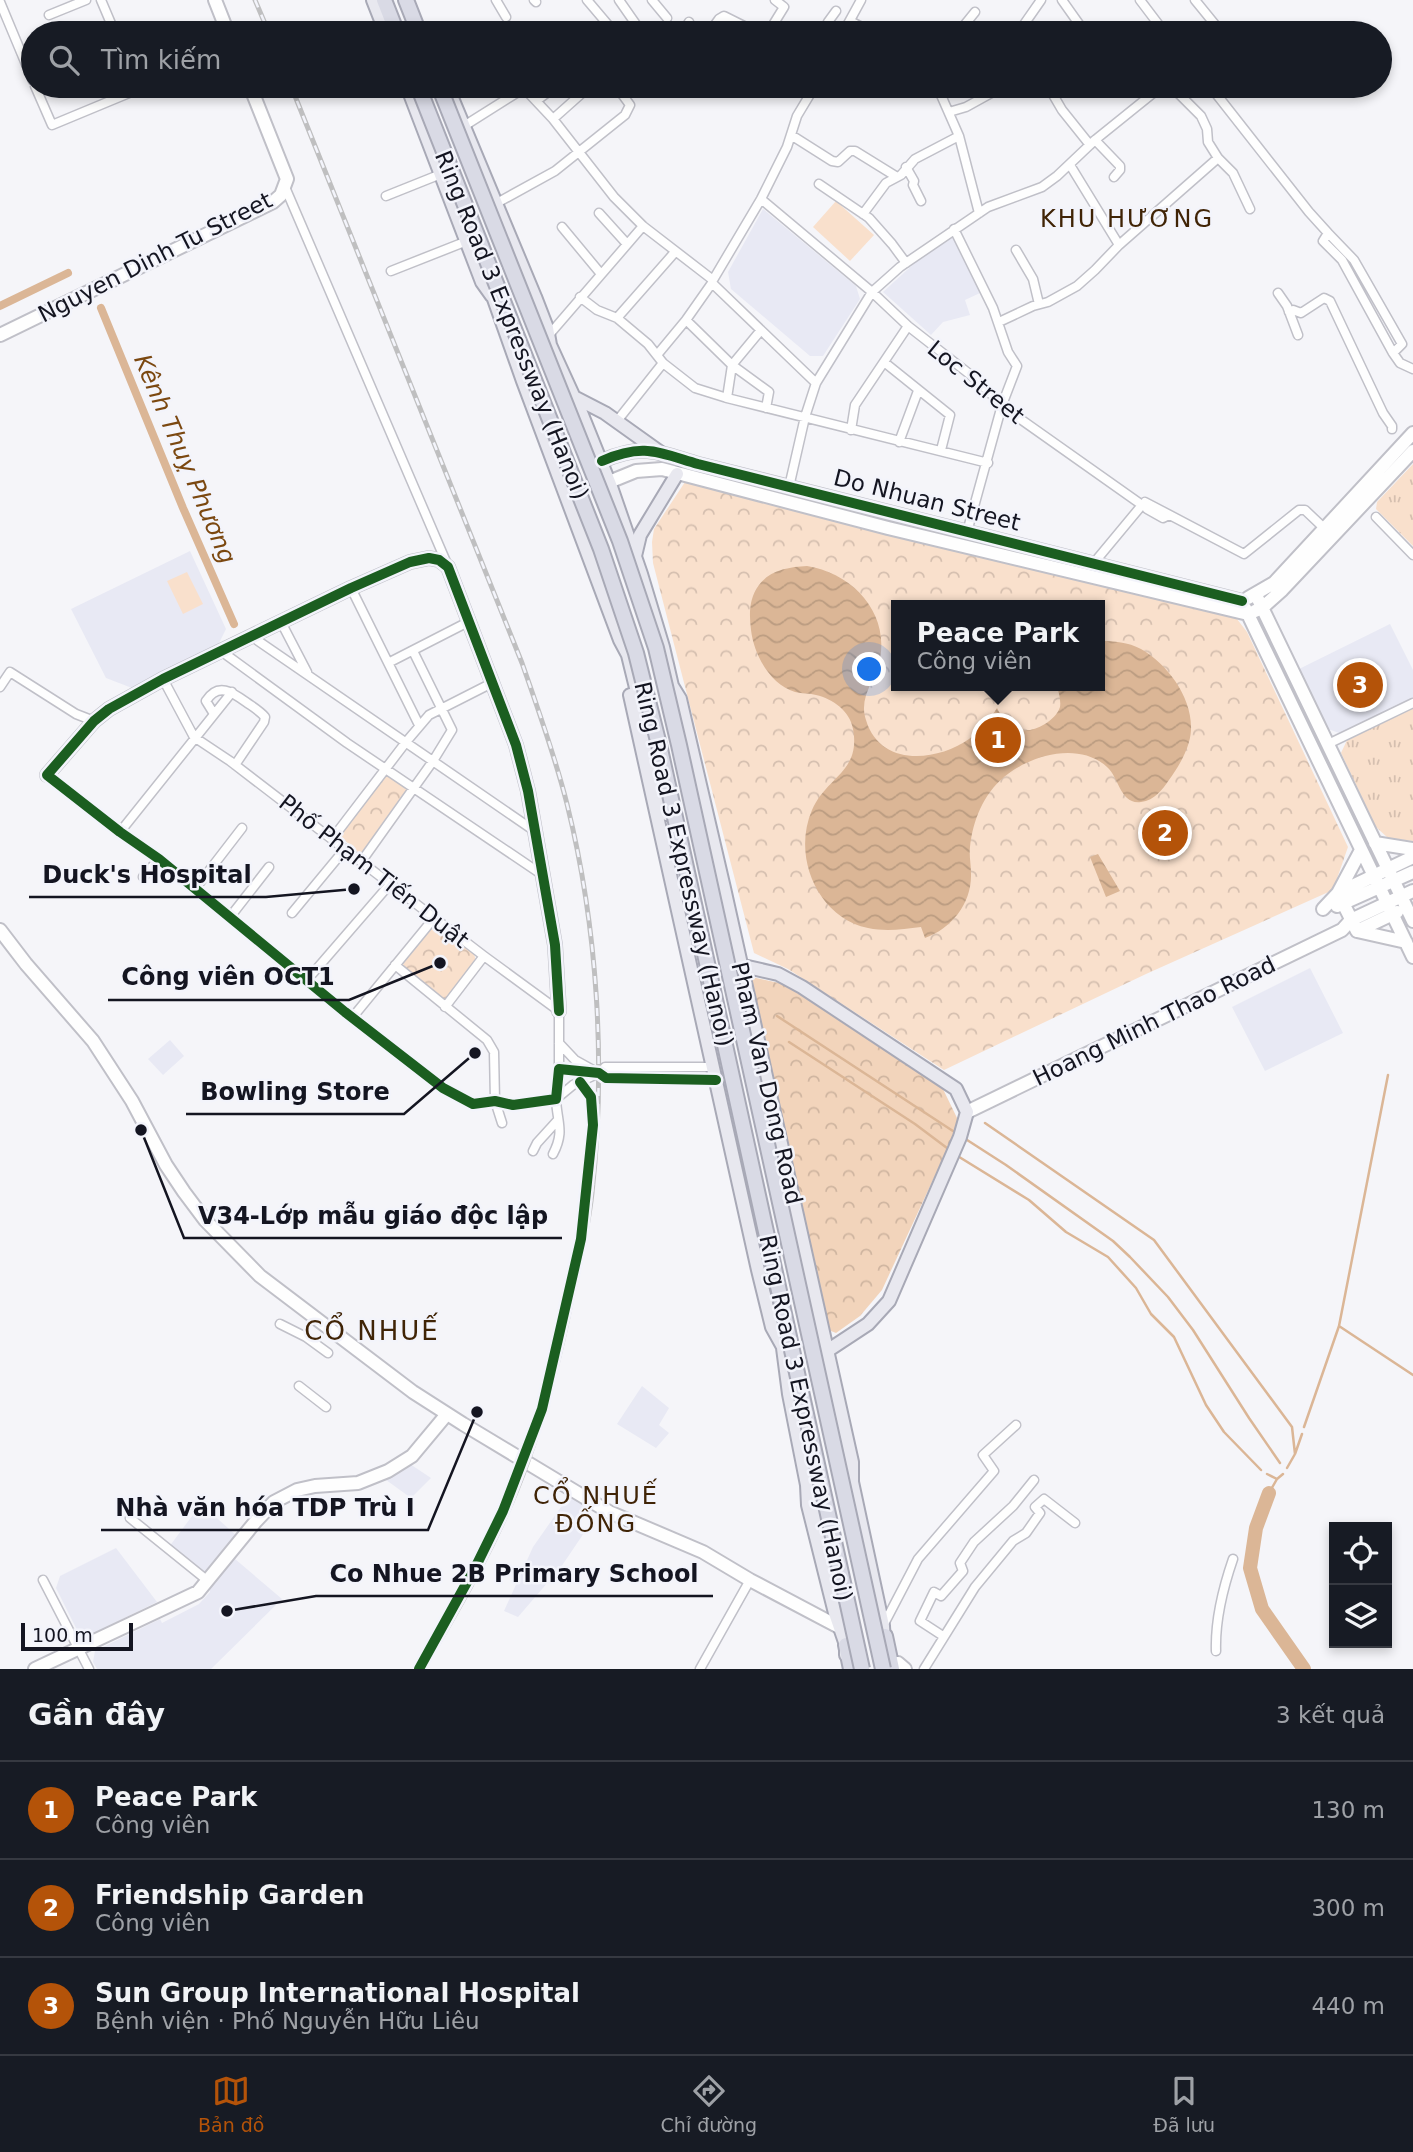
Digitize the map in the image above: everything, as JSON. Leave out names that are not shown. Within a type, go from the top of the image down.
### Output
[{"type":"highway","points":[[382,0],[390,21]]},
{"type":"highway","points":[[408,0],[415,21]]},
{"type":"highway","name":"Ring Road 3 Expressway (Hanoi)","points":[[421,98],[601,549],[636,653],[660,749],[860,1669]]},
{"type":"highway","name":"Ring Road 3 Expressway (Hanoi)","points":[[445,98],[620,541],[656,648],[894,1668]]},
{"type":"highway","points":[[884,1631],[894,1668]]},
{"type":"highway","points":[[846,1645],[851,1669]]},
{"type":"main road","points":[[373,0],[381,21]]},
{"type":"main road","points":[[408,0],[419,21]]},
{"type":"main road","name":"Pham Van Dong Road","points":[[412,98],[482,282],[494,299]]},
{"type":"main road","name":"Pham Van Dong Road","points":[[421,98],[490,278],[494,299],[620,640],[628,655],[688,896],[783,1324],[783,1348],[795,1432],[807,1485],[811,1518],[846,1645],[845,1669]]},
{"type":"main road","name":"Pham Van Dong Road","points":[[445,98],[539,332],[549,340]]},
{"type":"main road","name":"Pham Van Dong Road","points":[[452,98],[535,298],[549,340],[602,461],[663,647],[672,686],[671,702],[777,1187],[843,1465],[852,1482]]},
{"type":"main road","points":[[573,397],[617,421],[661,453]]},
{"type":"main road","points":[[560,478],[602,461]]},
{"type":"main road","points":[[635,556],[640,535],[677,474]]},
{"type":"main road","points":[[568,498],[609,482]]},
{"type":"main road","name":"Pham Van Dong Road","points":[[620,640],[621,658],[772,1327],[783,1348]]},
{"type":"main road","name":"Pham Van Dong Road","points":[[672,686],[680,699],[724,888],[852,1462],[852,1482],[884,1631]]},
{"type":"main road","points":[[740,965],[778,974],[802,987],[956,1089],[967,1112],[960,1138],[889,1301],[868,1324],[827,1351]]},
{"type":"main road","name":"Pham Van Dong Road","points":[[807,1485],[817,1502],[860,1669]]},
{"type":"street","points":[[49,15],[86,0]]},
{"type":"street","points":[[101,0],[109,21]]},
{"type":"street","points":[[215,0],[223,21]]},
{"type":"street","points":[[496,0],[506,17]]},
{"type":"street","points":[[587,0],[605,21]]},
{"type":"street","points":[[619,0],[634,21]]},
{"type":"street","points":[[652,0],[667,18]]},
{"type":"street","points":[[775,0],[784,7],[775,21]]},
{"type":"street","points":[[850,21],[860,0]]},
{"type":"street","points":[[1026,21],[1041,0]]},
{"type":"street","points":[[1062,0],[1077,21]]},
{"type":"street","points":[[1140,0],[1156,21]]},
{"type":"street","points":[[1195,0],[1212,21]]},
{"type":"street","points":[[0,2],[21,48]]},
{"type":"street","points":[[829,21],[836,11]]},
{"type":"street","points":[[968,21],[975,12]]},
{"type":"street","points":[[718,21],[724,16],[734,21]]},
{"type":"street","points":[[40,98],[52,125],[115,98]]},
{"type":"street","name":"Nguyen Dinh Tu Street","points":[[0,335],[273,202],[285,187],[287,179],[255,98]]},
{"type":"street","points":[[464,126],[508,98]]},
{"type":"street","points":[[534,98],[604,187],[643,226],[713,281],[817,383]]},
{"type":"street","points":[[536,101],[540,98]]},
{"type":"street","points":[[553,120],[577,98]]},
{"type":"street","points":[[495,204],[555,171],[579,153],[625,115],[629,109],[626,98]]},
{"type":"street","points":[[657,355],[713,281],[788,147],[797,116],[808,98]]},
{"type":"street","points":[[942,98],[959,136],[979,212]]},
{"type":"street","points":[[949,113],[982,98]]},
{"type":"street","points":[[1055,98],[1062,110],[1092,143],[1120,166],[1121,170],[1114,177]]},
{"type":"street","points":[[789,487],[805,417],[817,383],[872,292],[906,263],[979,212],[1042,187],[1147,98]]},
{"type":"street","points":[[1183,98],[1201,116],[1207,129],[1208,142],[1218,158],[1233,173],[1250,209]]},
{"type":"street","points":[[1219,98],[1309,212],[1354,260],[1402,344],[1393,353]]},
{"type":"street","points":[[791,135],[832,162],[838,162],[849,151],[855,151],[897,177]]},
{"type":"street","points":[[863,214],[886,183],[897,177],[915,159],[959,136]]},
{"type":"street","points":[[999,322],[1048,302],[1077,286],[1119,245],[1218,158]]},
{"type":"street","points":[[1070,165],[1119,245]]},
{"type":"street","points":[[906,167],[922,201]]},
{"type":"street","points":[[386,196],[441,174]]},
{"type":"street","points":[[819,184],[863,214],[906,263]]},
{"type":"street","points":[[285,187],[448,566],[516,745],[536,832],[555,945],[559,1011],[556,1099],[557,1121],[561,1129],[553,1154]]},
{"type":"street","name":"Loc Street","points":[[761,199],[872,292],[908,326],[972,376],[1002,405],[1096,474],[1163,518],[1169,515],[1244,554],[1299,510],[1305,510],[1329,532]]},
{"type":"street","points":[[599,213],[627,244]]},
{"type":"street","points":[[549,340],[580,297],[643,226]]},
{"type":"street","points":[[562,227],[601,274]]},
{"type":"street","points":[[954,229],[999,322],[1008,352],[1017,366],[1002,405],[967,532]]},
{"type":"street","points":[[1328,233],[1323,241],[1342,260],[1400,363],[1413,369]]},
{"type":"street","points":[[391,271],[467,241]]},
{"type":"street","points":[[1016,250],[1033,279],[1039,304]]},
{"type":"street","points":[[617,318],[675,251]]},
{"type":"street","points":[[1278,293],[1298,335]]},
{"type":"street","points":[[580,297],[597,310],[617,318],[648,344],[663,363],[695,388],[850,430],[988,463]]},
{"type":"street","points":[[1289,312],[1293,310],[1301,313],[1322,299],[1330,302],[1392,429]]},
{"type":"street","points":[[1372,315],[1381,309]]},
{"type":"street","points":[[686,320],[732,365],[769,392],[766,408]]},
{"type":"street","points":[[850,430],[855,405],[908,326]]},
{"type":"street","points":[[727,398],[732,365],[761,330]]},
{"type":"street","points":[[884,362],[950,415],[941,450]]},
{"type":"street","points":[[617,421],[663,363]]},
{"type":"street","points":[[899,442],[918,391]]},
{"type":"street","points":[[1248,614],[1262,608],[1282,590],[1413,433]]},
{"type":"street","name":"Do Nhuan Street","points":[[602,461],[639,450],[661,453],[1242,601]]},
{"type":"street","points":[[1343,517],[1413,451]]},
{"type":"street","name":"Do Nhuan Street","points":[[609,482],[636,471],[662,470],[1009,558],[1248,614]]},
{"type":"street","points":[[1093,564],[1143,504]]},
{"type":"street","points":[[1376,517],[1413,555]]},
{"type":"street","points":[[1329,532],[1274,583],[1242,601],[1413,957]]},
{"type":"street","points":[[1009,558],[1012,544]]},
{"type":"street","points":[[448,566],[429,558],[410,562],[163,679],[109,709],[94,721],[47,775],[159,859],[352,1018],[443,1087],[473,1104],[495,1101],[513,1105],[556,1099],[606,1067],[714,1073]]},
{"type":"street","points":[[351,588],[419,725]]},
{"type":"street","points":[[1256,595],[1391,875],[1408,900],[1413,921]]},
{"type":"street","points":[[390,663],[470,621]]},
{"type":"street","points":[[281,622],[309,675]]},
{"type":"street","points":[[251,636],[536,832]]},
{"type":"street","points":[[362,862],[452,730],[413,651]]},
{"type":"street","points":[[221,652],[347,743],[544,876]]},
{"type":"street","points":[[0,687],[10,672],[76,714],[94,721]]},
{"type":"street","name":"Phố Phạm Tiến Duật","points":[[163,679],[194,737],[235,765],[559,1011]]},
{"type":"street","points":[[332,839],[429,715],[492,682]]},
{"type":"street","points":[[214,715],[206,701],[209,696],[223,689],[232,692],[265,717],[235,765]]},
{"type":"street","points":[[120,832],[232,692]]},
{"type":"street","points":[[1313,751],[1413,702]]},
{"type":"street","points":[[195,888],[242,828]]},
{"type":"street","points":[[1375,842],[1413,849]]},
{"type":"street","points":[[292,913],[345,849]]},
{"type":"street","points":[[1361,850],[1341,899],[1354,926],[1408,900]]},
{"type":"street","points":[[1323,909],[1391,875],[1413,857]]},
{"type":"street","points":[[143,877],[159,859]]},
{"type":"street","points":[[230,917],[269,867]]},
{"type":"street","points":[[1391,875],[1413,872]]},
{"type":"street","points":[[307,980],[390,884]]},
{"type":"street","points":[[352,1018],[434,918]]},
{"type":"street","name":"Hoang Minh Thao Road","points":[[967,1112],[1342,930],[1354,926],[1406,942]]},
{"type":"street","points":[[0,929],[26,964],[93,1041],[132,1101],[166,1165],[184,1192],[205,1220],[260,1276],[447,1414],[609,1512],[703,1552],[839,1627]]},
{"type":"street","points":[[445,1007],[484,956]]},
{"type":"street","points":[[395,965],[487,1040],[494,1052],[495,1101],[502,1124]]},
{"type":"street","points":[[559,1043],[575,1060],[606,1078],[714,1073]]},
{"type":"street","points":[[559,1069],[598,1073]]},
{"type":"street","points":[[419,1669],[483,1554],[503,1511],[542,1409],[581,1238],[593,1125],[591,1097],[580,1082]]},
{"type":"street","points":[[533,1151],[542,1136],[557,1121]]},
{"type":"street","points":[[280,1324],[306,1337],[328,1353]]},
{"type":"street","points":[[299,1386],[326,1407]]},
{"type":"street","points":[[35,1669],[198,1592],[274,1503],[297,1490],[358,1483],[388,1471],[412,1456],[447,1414]]},
{"type":"street","points":[[884,1631],[918,1559],[995,1471],[983,1455],[1016,1425]]},
{"type":"street","points":[[943,1636],[920,1621],[928,1601],[934,1592],[941,1596],[963,1571],[960,1563],[974,1542],[1013,1507],[1034,1480]]},
{"type":"street","points":[[924,1669],[975,1587],[1013,1541],[1026,1534],[1040,1513],[1035,1507],[1044,1499],[1075,1523]]},
{"type":"street","points":[[130,1518],[208,1581]]},
{"type":"street","points":[[1216,1651],[1215,1639],[1222,1596],[1233,1559]]},
{"type":"street","points":[[43,1580],[89,1669]]},
{"type":"street","points":[[699,1669],[750,1580]]},
{"type":"shaded area","points":[[763,209],[856,286],[860,299],[823,356],[810,356],[731,289],[728,272]]},
{"type":"shaded area","points":[[954,235],[980,293],[965,300],[970,315],[943,322],[931,335],[883,292],[919,259]]},
{"type":"shaded area","points":[[190,551],[226,629],[218,645],[132,688],[106,678],[71,609]]},
{"type":"shaded area","points":[[1390,624],[1413,670],[1413,699],[1342,734],[1328,729],[1299,669]]},
{"type":"shaded area","points":[[1310,968],[1343,1033],[1265,1071],[1232,1007]]},
{"type":"shaded area","points":[[170,1040],[184,1056],[163,1075],[148,1059]]},
{"type":"shaded area","points":[[642,1386],[669,1408],[659,1425],[669,1433],[656,1448],[617,1424]]},
{"type":"shaded area","points":[[407,1462],[431,1478],[411,1498],[382,1477]]},
{"type":"shaded area","points":[[570,1494],[591,1508],[577,1527],[584,1533],[561,1567],[518,1617],[504,1611],[533,1547]]},
{"type":"shaded area","points":[[201,1504],[237,1536],[205,1576],[169,1547]]},
{"type":"shaded area","points":[[116,1548],[157,1602],[90,1635],[77,1630],[56,1588],[60,1576]]},
{"type":"shaded area","points":[[235,1559],[282,1599],[211,1669],[97,1669],[93,1662],[95,1651],[160,1619],[162,1623],[199,1604],[210,1592],[209,1587]]},
{"type":"green space","points":[[836,201],[874,235],[850,261],[813,227]]},
{"type":"green space","points":[[1413,464],[1413,546],[1376,509],[1377,502]]},
{"type":"green space","points":[[685,482],[1237,619],[1247,632],[1348,847],[1333,890],[1146,974],[944,1070],[788,969],[754,953],[653,563],[654,529]]},
{"type":"green space","points":[[187,572],[203,604],[183,614],[167,581]]},
{"type":"green space","points":[[1413,706],[1413,841],[1388,838],[1376,827],[1341,753],[1348,738]]},
{"type":"green space","points":[[386,772],[410,788],[361,855],[339,835]]},
{"type":"green space","points":[[1174,808],[1178,852],[1175,856],[1152,843],[1162,818]]},
{"type":"green space","points":[[439,926],[474,953],[476,962],[446,999],[441,999],[404,968],[403,964],[430,927]]},
{"type":"green space","points":[[750,978],[779,983],[796,992],[943,1089],[958,1120],[957,1128],[882,1290],[860,1316],[836,1333],[826,1329]]},
{"type":"water","points":[[807,566],[839,577],[864,598],[873,611],[879,626],[880,659],[866,696],[864,712],[873,735],[883,746],[896,753],[926,755],[956,747],[977,732],[997,708],[1006,721],[1017,729],[1030,730],[1045,724],[1054,717],[1060,707],[1058,691],[1105,691],[1105,641],[1126,643],[1141,649],[1152,656],[1172,677],[1190,715],[1189,742],[1183,757],[1161,791],[1141,802],[1134,802],[1124,795],[1111,771],[1096,759],[1069,753],[1027,762],[997,784],[980,809],[970,847],[971,873],[968,894],[952,921],[925,938],[921,927],[882,930],[850,922],[835,911],[813,882],[807,865],[805,846],[812,810],[852,755],[854,743],[851,723],[844,711],[829,699],[795,692],[778,682],[760,658],[751,630],[750,606],[753,595],[763,580],[787,568]]},
{"type":"water","points":[[1098,854],[1120,891],[1106,897],[1090,857]]},
{"type":"waterway","name":"Kênh Thuỵ Phương","points":[[0,306],[68,273]]},
{"type":"waterway","name":"Kênh Thuỵ Phương","points":[[101,308],[234,624]]},
{"type":"waterway","points":[[777,1016],[956,1133]]},
{"type":"waterway","points":[[789,1042],[915,1124],[951,1151]]},
{"type":"waterway","points":[[1304,1427],[1339,1326],[1388,1075]]},
{"type":"waterway","points":[[985,1123],[1154,1240],[1292,1427],[1295,1454]]},
{"type":"waterway","points":[[964,1138],[1113,1241],[1130,1257],[1168,1297],[1193,1330],[1280,1463]]},
{"type":"waterway","points":[[956,1155],[1029,1200],[1066,1232],[1108,1257],[1136,1288],[1151,1314],[1174,1337],[1206,1405],[1224,1432],[1261,1470]]},
{"type":"waterway","points":[[1339,1326],[1413,1375]]},
{"type":"waterway","points":[[1287,1468],[1302,1434]]},
{"type":"waterway","points":[[1267,1474],[1277,1479]]},
{"type":"waterway","points":[[1269,1493],[1283,1474]]},
{"type":"waterway","points":[[1269,1493],[1256,1528],[1250,1568],[1262,1609],[1304,1669]]},
{"type":"railway","points":[[255,0],[264,21]]},
{"type":"railway","points":[[296,98],[522,663],[546,733],[578,851],[596,998],[598,1096],[592,1193],[553,1380],[528,1461],[506,1515],[467,1593],[423,1669]]},
{"type":"cycle path","points":[[602,461],[629,452],[660,453],[1242,601]]},
{"type":"cycle path","points":[[559,1011],[555,945],[528,791],[516,745],[448,567],[439,560],[429,558],[410,562],[163,679],[109,709],[94,721],[47,775],[159,859],[345,1012],[443,1088],[473,1104],[495,1101],[513,1105],[556,1099],[559,1069],[599,1073],[606,1078],[716,1080]]},
{"type":"cycle path","points":[[419,1669],[503,1511],[542,1409],[581,1239],[593,1125],[591,1097],[580,1082]]},
{"type":"place","name":"Sun Group International Hospital","points":[[1360,685]]},
{"type":"place","name":"Peace Park","points":[[998,740]]},
{"type":"place","name":"Friendship Garden","points":[[1165,833]]},
{"type":"place","name":"Duck's Hospital","points":[[354,889]]},
{"type":"place","name":"Công viên OCT1","points":[[440,963]]},
{"type":"place","name":"Bowling Store","points":[[475,1053]]},
{"type":"place","name":"V34-Lớp mẫu giáo độc lập","points":[[141,1130]]},
{"type":"place","name":"Nhà văn hóa TDP Trù I","points":[[477,1412]]},
{"type":"place","name":"Co Nhue 2B Primary School","points":[[227,1611]]},
{"type":"district","name":"KHU HƯƠNG","points":[[1127,219]]},
{"type":"district","name":"CỔ NHUẾ","points":[[372,1331]]},
{"type":"district","name":"CỔ NHUẾ ĐỐNG","points":[[596,1510]]}]
